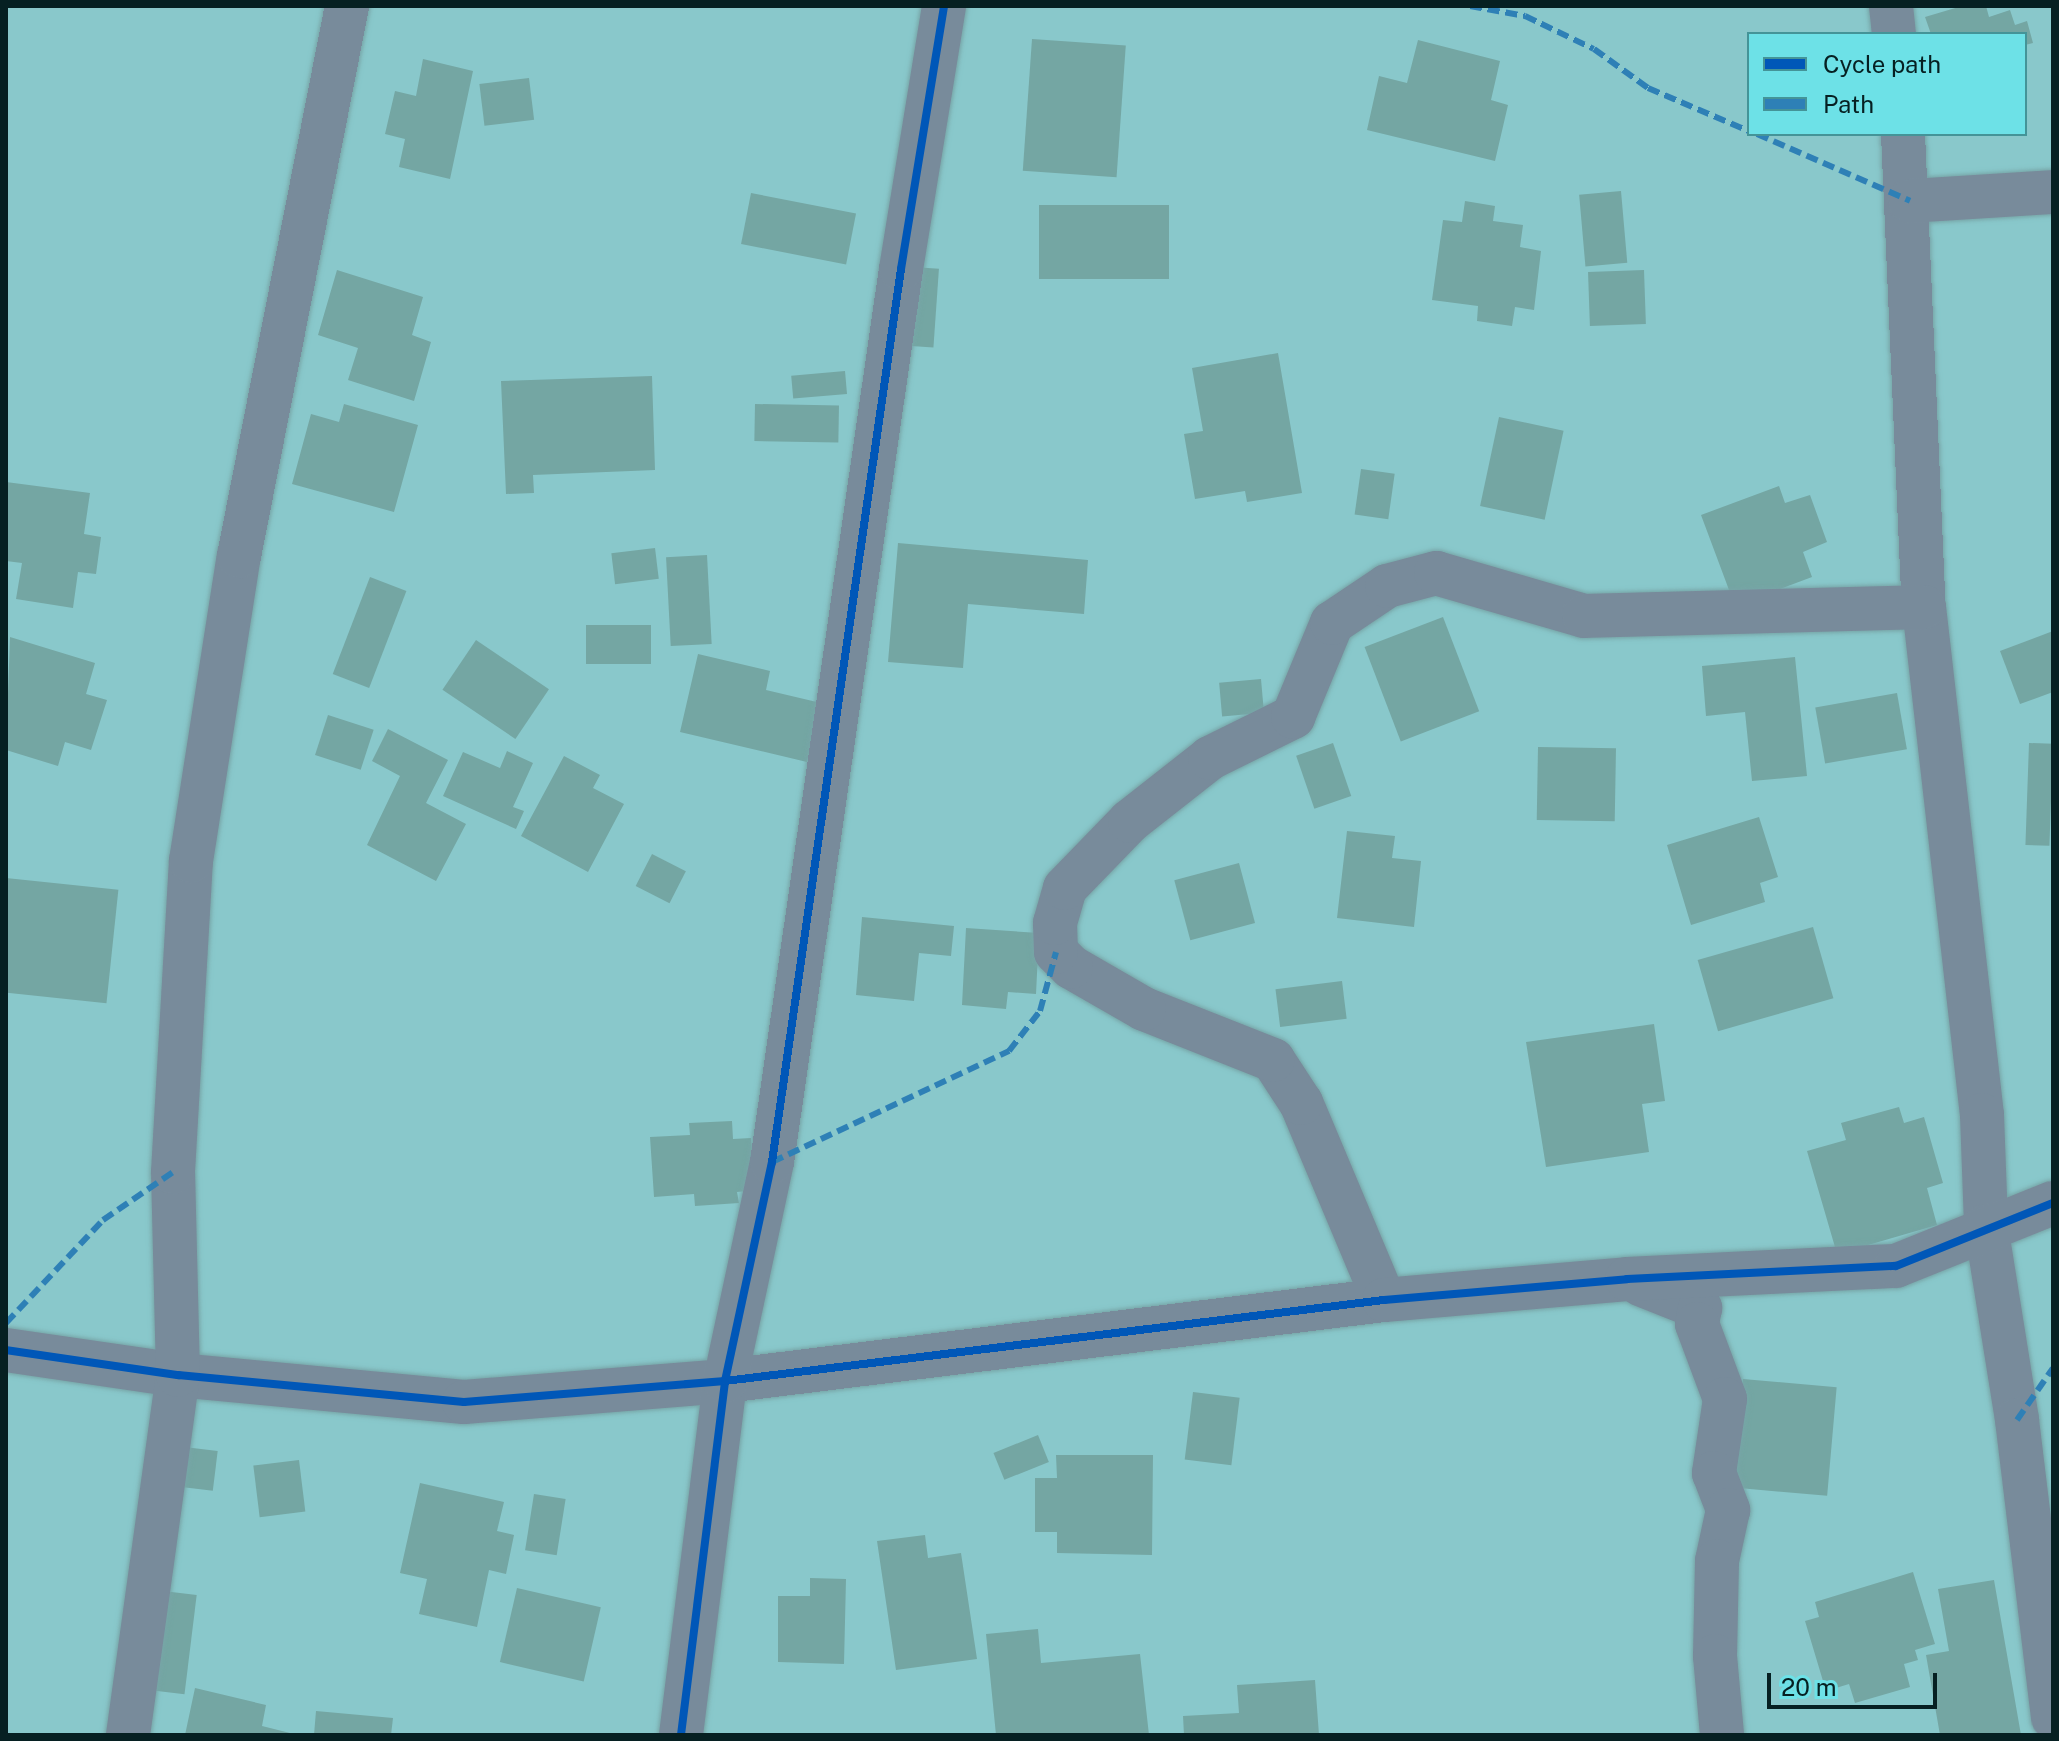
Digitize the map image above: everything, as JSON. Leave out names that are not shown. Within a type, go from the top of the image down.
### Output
[{"type":"street","points":[[128,1735],[178,1375],[173,1172],[191,861],[242,540],[347,6]]},
{"type":"street","points":[[681,1735],[725,1381],[772,1162],[901,269],[944,6]]},
{"type":"street","points":[[1891,6],[1894,32]]},
{"type":"street","points":[[1903,136],[1910,201],[1924,607],[1982,1115],[1986,1226],[2017,1420],[2053,1718]]},
{"type":"street","points":[[1910,201],[2053,192]]},
{"type":"street","points":[[1384,1300],[1301,1103],[1273,1060],[1144,1009],[1071,967],[1056,952],[1055,923],[1065,888],[1130,821],[1210,758],[1293,717],[1332,623],[1387,586],[1436,573],[1584,616],[1924,607]]},
{"type":"street","points":[[6,1350],[178,1375],[464,1402],[725,1381],[1384,1300],[1627,1279],[1896,1266],[1986,1226],[2053,1203]]},
{"type":"street","points":[[1627,1279],[1700,1308],[1697,1324],[1725,1399],[1714,1473],[1728,1510],[1717,1561],[1715,1656],[1722,1735]]},
{"type":"building","points":[[1962,6],[1986,6],[1989,17],[2010,10],[2015,25],[2027,21],[2033,43],[2027,44],[2027,32],[1930,32],[1925,17]]},
{"type":"building","points":[[1032,39],[1126,46],[1117,177],[1023,171]]},
{"type":"building","points":[[1418,40],[1500,61],[1491,100],[1508,105],[1495,161],[1367,130],[1379,76],[1407,83]]},
{"type":"building","points":[[423,59],[473,71],[450,179],[399,167],[405,139],[385,134],[395,91],[416,96]]},
{"type":"building","points":[[529,78],[534,120],[484,126],[479,84]]},
{"type":"building","points":[[1621,191],[1627,263],[1585,266],[1579,195]]},
{"type":"building","points":[[751,193],[856,213],[846,264],[741,244]]},
{"type":"building","points":[[1465,201],[1495,206],[1493,221],[1523,225],[1520,247],[1541,251],[1534,310],[1515,307],[1512,326],[1477,321],[1478,306],[1432,300],[1443,220],[1462,222]]},
{"type":"building","points":[[1039,205],[1169,205],[1169,279],[1039,279]]},
{"type":"building","points":[[913,267],[939,269],[933,348],[907,346]]},
{"type":"building","points":[[337,270],[423,297],[412,335],[431,342],[414,401],[348,380],[358,348],[318,335]]},
{"type":"building","points":[[1644,270],[1646,324],[1590,326],[1588,272]]},
{"type":"building","points":[[1278,353],[1302,493],[1247,502],[1245,491],[1195,499],[1184,434],[1203,431],[1192,368]]},
{"type":"building","points":[[845,371],[847,394],[793,399],[791,376]]},
{"type":"building","points":[[652,376],[655,470],[533,475],[534,493],[506,494],[501,381]]},
{"type":"building","points":[[344,404],[418,425],[394,512],[292,484],[311,414],[339,422]]},
{"type":"building","points":[[755,404],[839,405],[838,442],[754,441]]},
{"type":"building","points":[[1499,417],[1564,431],[1545,520],[1480,506]]},
{"type":"building","points":[[1361,469],[1395,474],[1388,519],[1355,515]]},
{"type":"building","points":[[6,482],[90,493],[84,534],[101,537],[96,574],[78,572],[73,608],[16,599],[22,563],[6,561]]},
{"type":"building","points":[[1779,486],[1785,503],[1810,495],[1827,542],[1803,552],[1812,577],[1735,606],[1701,515]]},
{"type":"building","points":[[898,543],[1088,560],[1084,614],[968,604],[963,668],[888,662]]},
{"type":"building","points":[[655,548],[659,579],[615,584],[611,553]]},
{"type":"building","points":[[707,555],[712,644],[671,646],[666,557]]},
{"type":"building","points":[[370,577],[406,591],[369,688],[333,674]]},
{"type":"building","points":[[1443,617],[1479,711],[1401,741],[1365,647]]},
{"type":"building","points":[[586,625],[651,625],[651,664],[586,664]]},
{"type":"building","points":[[2053,631],[2053,692],[2020,704],[2000,651]]},
{"type":"building","points":[[10,637],[95,663],[86,694],[107,700],[91,750],[65,742],[58,766],[6,750]]},
{"type":"building","points":[[476,640],[549,689],[515,739],[442,690]]},
{"type":"building","points":[[698,654],[770,671],[766,690],[821,703],[807,762],[680,732]]},
{"type":"building","points":[[1795,657],[1807,776],[1752,781],[1745,712],[1706,716],[1702,666]]},
{"type":"building","points":[[1261,679],[1264,713],[1222,717],[1219,683]]},
{"type":"building","points":[[1897,693],[1907,749],[1825,764],[1815,707]]},
{"type":"building","points":[[328,715],[374,730],[361,770],[315,755]]},
{"type":"building","points":[[388,729],[448,760],[426,803],[466,824],[436,881],[367,845],[400,776],[372,761]]},
{"type":"building","points":[[1333,743],[1351,796],[1314,809],[1296,756]]},
{"type":"building","points":[[2029,743],[2053,744],[2049,846],[2025,845]]},
{"type":"building","points":[[1538,747],[1616,748],[1615,821],[1537,820]]},
{"type":"building","points":[[507,751],[533,763],[513,807],[524,811],[516,829],[443,796],[463,752],[500,768]]},
{"type":"building","points":[[564,756],[600,775],[593,788],[624,804],[588,872],[521,836]]},
{"type":"building","points":[[1759,817],[1778,877],[1760,883],[1765,902],[1691,925],[1667,845]]},
{"type":"building","points":[[1347,831],[1395,836],[1392,858],[1421,861],[1414,927],[1337,918]]},
{"type":"building","points":[[652,854],[686,871],[670,903],[636,886]]},
{"type":"building","points":[[1239,863],[1255,923],[1190,940],[1174,880]]},
{"type":"building","points":[[6,878],[118,890],[106,1003],[6,993]]},
{"type":"building","points":[[862,917],[954,926],[951,956],[919,953],[914,1001],[856,995]]},
{"type":"building","points":[[1813,927],[1833,998],[1718,1031],[1698,960]]},
{"type":"building","points":[[966,928],[1039,933],[1036,994],[1008,992],[1006,1009],[962,1005]]},
{"type":"building","points":[[1342,981],[1347,1019],[1280,1027],[1275,989]]},
{"type":"building","points":[[1654,1024],[1665,1101],[1642,1104],[1649,1152],[1546,1167],[1526,1042]]},
{"type":"building","points":[[1899,1107],[1904,1123],[1924,1117],[1943,1183],[1927,1188],[1937,1225],[1837,1254],[1807,1151],[1846,1140],[1841,1123]]},
{"type":"building","points":[[732,1121],[733,1139],[751,1138],[755,1190],[737,1192],[739,1203],[695,1206],[694,1194],[654,1197],[650,1137],[690,1135],[689,1123]]},
{"type":"building","points":[[1743,1379],[1837,1387],[1827,1496],[1734,1488]]},
{"type":"building","points":[[1193,1392],[1240,1398],[1231,1465],[1185,1459]]},
{"type":"building","points":[[1038,1435],[1049,1462],[1004,1480],[993,1453]]},
{"type":"building","points":[[176,1446],[218,1451],[213,1491],[171,1486]]},
{"type":"building","points":[[1056,1455],[1153,1455],[1152,1555],[1057,1553],[1057,1532],[1035,1532],[1035,1478],[1057,1478]]},
{"type":"building","points":[[299,1460],[305,1512],[260,1517],[253,1466]]},
{"type":"building","points":[[420,1483],[504,1502],[497,1531],[514,1535],[506,1574],[489,1570],[477,1627],[419,1614],[427,1579],[400,1573]]},
{"type":"building","points":[[534,1494],[566,1499],[557,1555],[525,1550]]},
{"type":"building","points":[[925,1535],[928,1558],[961,1553],[977,1659],[896,1670],[877,1541]]},
{"type":"building","points":[[1913,1572],[1935,1644],[1915,1650],[1918,1660],[1904,1664],[1910,1687],[1855,1703],[1849,1684],[1826,1691],[1805,1621],[1819,1617],[1815,1602]]},
{"type":"building","points":[[810,1578],[846,1579],[844,1664],[778,1662],[778,1596],[810,1596]]},
{"type":"building","points":[[1994,1580],[2021,1735],[1940,1735],[1926,1655],[1949,1651],[1938,1589]]},
{"type":"building","points":[[517,1588],[601,1607],[584,1681],[500,1662]]},
{"type":"building","points":[[155,1590],[197,1595],[185,1694],[143,1689]]},
{"type":"building","points":[[1038,1629],[1041,1663],[1140,1654],[1149,1735],[996,1735],[986,1634]]},
{"type":"building","points":[[1315,1680],[1319,1735],[1184,1735],[1183,1716],[1239,1713],[1237,1685]]},
{"type":"building","points":[[195,1688],[266,1705],[262,1726],[298,1735],[185,1735]]},
{"type":"building","points":[[316,1711],[393,1718],[391,1735],[314,1735]]},
{"type":"marked path","points":[[1470,6],[1525,16],[1594,49],[1648,88],[1747,130]]},
{"type":"marked path","points":[[1762,136],[1910,201]]},
{"type":"marked path","points":[[772,1162],[1009,1051],[1040,1011],[1056,952]]},
{"type":"marked path","points":[[6,1323],[103,1220],[173,1172]]},
{"type":"marked path","points":[[2017,1420],[2053,1368]]},
{"type":"cycle path","points":[[681,1735],[725,1381],[772,1162],[901,269],[944,6]]},
{"type":"cycle path","points":[[6,1350],[178,1375],[464,1402],[725,1381],[1384,1300],[1627,1279],[1896,1266],[2053,1203]]}]
